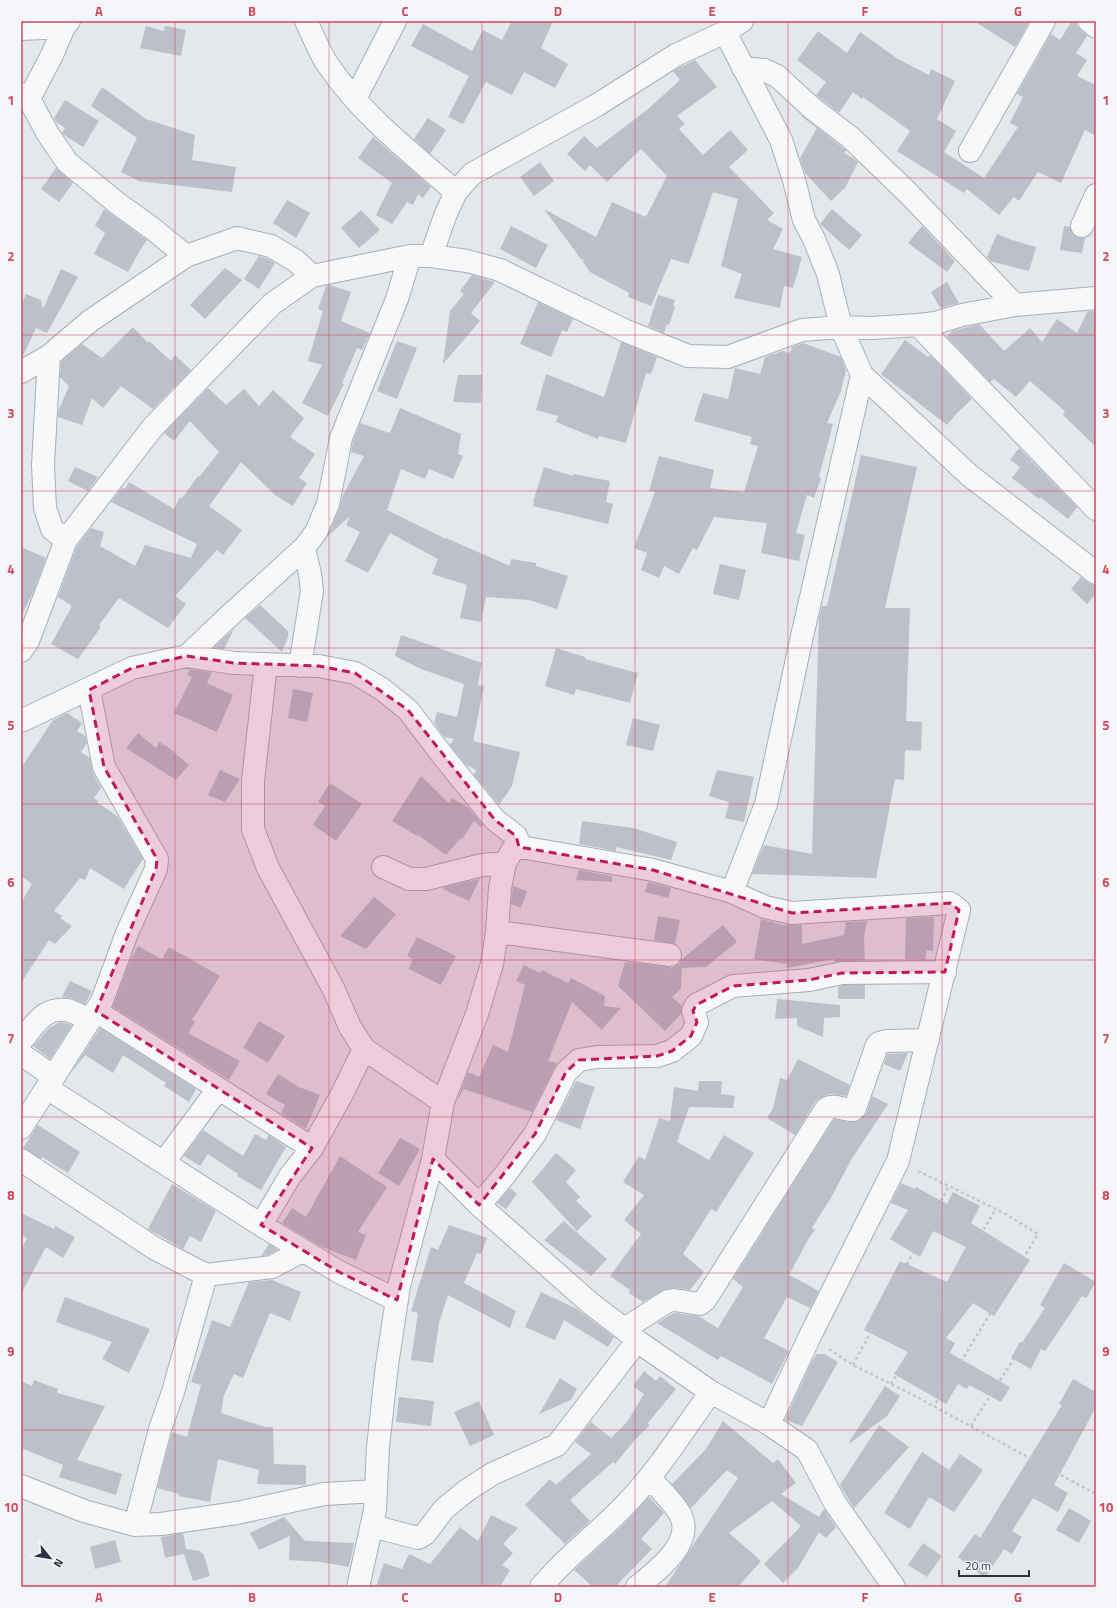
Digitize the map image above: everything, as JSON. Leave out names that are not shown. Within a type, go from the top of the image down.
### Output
[{"type":"street","points":[[306,21],[327,64],[355,99],[383,128],[456,192]]},
{"type":"street","points":[[355,99],[395,21]]},
{"type":"street","points":[[970,151],[1044,21]]},
{"type":"street","points":[[1088,21],[1096,27]]},
{"type":"street","points":[[21,29],[67,24]]},
{"type":"street","points":[[67,24],[52,55],[25,97],[67,162],[117,203],[153,228],[186,256]]},
{"type":"street","points":[[187,656],[304,548],[316,532],[328,504],[341,438],[397,300],[445,216],[456,192],[472,174],[597,105],[676,55],[734,26],[743,68],[781,140],[794,180],[804,220],[814,239],[828,274],[841,327],[862,375],[969,475],[1096,573]]},
{"type":"street","points":[[743,68],[764,70],[777,76],[813,108],[850,137],[908,193],[1014,305]]},
{"type":"street","points":[[1082,226],[1096,195]]},
{"type":"street","points":[[21,372],[49,356],[90,321],[186,256],[237,238],[271,246],[296,261],[312,276]]},
{"type":"street","points":[[21,651],[28,641],[66,540],[153,427],[272,304],[312,276],[421,256],[466,261],[500,270],[626,331],[688,356],[728,357],[802,330],[841,327],[872,328],[918,325],[935,323],[962,315],[1014,305],[1096,298]]},
{"type":"street","points":[[918,325],[1096,509]]},
{"type":"street","points":[[49,356],[44,465],[45,508],[52,529],[66,540]]},
{"type":"street","points":[[732,892],[766,804],[802,637],[862,375]]},
{"type":"street","points":[[300,666],[312,591],[304,548]]},
{"type":"street","points":[[21,721],[89,690],[132,668],[187,656],[234,664],[318,666],[355,673],[382,689],[408,710],[495,820],[516,836],[518,841],[510,855],[500,888],[497,932],[492,964],[477,1014],[443,1102],[433,1159],[397,1300],[387,1366],[378,1447],[376,1510],[358,1587]]},
{"type":"street","points":[[266,664],[253,781],[253,829],[268,868],[333,988],[350,1027],[364,1049],[443,1102]]},
{"type":"street","points":[[21,1128],[102,1001],[127,933],[156,869],[157,859],[104,767],[89,690]]},
{"type":"street","points":[[383,867],[410,879],[426,879],[482,865],[510,855],[653,870],[732,892],[765,907],[792,913],[950,903],[959,910],[898,1161],[810,1336],[768,1424]]},
{"type":"street","points":[[497,932],[670,955]]},
{"type":"street","points":[[479,1205],[504,1176],[534,1134],[566,1072],[580,1060],[597,1057],[656,1056],[672,1051],[691,1036],[697,1022],[693,1011],[696,1005],[733,986],[809,980],[842,973],[945,972]]},
{"type":"street","points":[[21,1041],[45,1013],[68,1010],[93,1016],[218,1089],[312,1148]]},
{"type":"street","points":[[372,1526],[418,1538],[425,1534],[444,1509],[466,1491],[492,1474],[557,1445],[630,1335],[671,1300],[700,1304],[705,1300],[826,1109],[832,1106],[849,1111],[855,1108],[877,1044],[886,1042],[928,1040]]},
{"type":"street","points":[[261,1225],[290,1176],[312,1148],[342,1094],[364,1049]]},
{"type":"street","points":[[21,1054],[51,1082],[164,1162],[302,1251],[339,1272],[397,1300]]},
{"type":"street","points":[[164,1162],[218,1089]]},
{"type":"street","points":[[433,1159],[479,1205],[590,1303],[630,1335],[711,1392],[768,1424],[807,1450],[835,1503],[894,1587]]},
{"type":"street","points":[[21,1160],[154,1248],[206,1275],[272,1267],[302,1251]]},
{"type":"street","points":[[135,1525],[160,1429],[173,1392],[206,1275]]},
{"type":"street","points":[[541,1587],[562,1564],[625,1505],[650,1478],[711,1392]]},
{"type":"street","points":[[637,1587],[658,1569],[674,1552],[681,1541],[684,1531],[682,1518],[677,1509],[650,1478]]},
{"type":"street","points":[[21,1486],[84,1511],[135,1525],[161,1524],[237,1513],[324,1494],[376,1491]]},
{"type":"path","points":[[898,1161],[996,1209],[1038,1234],[934,1406]]},
{"type":"path","points":[[853,1365],[949,1186]]},
{"type":"path","points":[[891,1384],[996,1209]]},
{"type":"path","points":[[971,1426],[1067,1275]]},
{"type":"path","points":[[810,1336],[853,1365],[934,1406],[1096,1494]]},
{"type":"highlighted area","points":[[187,656],[234,663],[319,666],[355,673],[408,710],[495,820],[516,836],[519,847],[653,870],[792,913],[950,903],[959,910],[957,921],[945,972],[842,973],[809,980],[733,986],[696,1005],[693,1011],[697,1022],[691,1036],[672,1051],[657,1056],[579,1060],[566,1072],[535,1134],[479,1205],[433,1159],[397,1300],[339,1272],[261,1225],[312,1148],[96,1011],[156,869],[157,859],[104,767],[89,690],[132,668]]},
{"type":"building","points":[[512,21],[553,21],[541,48],[568,64],[555,88],[524,72],[512,95],[486,82],[463,124],[448,117],[469,76],[411,46],[423,24],[472,51],[483,30],[502,40]]},
{"type":"building","points":[[974,21],[1027,21],[1029,22],[1015,47]]},
{"type":"building","points":[[1072,21],[1077,21],[1077,26],[1087,36],[1076,53],[1087,60],[1077,76],[1096,85],[1096,136],[1085,130],[1061,183],[1038,172],[1019,201],[1014,197],[999,215],[967,189],[964,193],[897,151],[910,131],[863,97],[862,99],[853,92],[839,113],[816,95],[826,82],[797,60],[818,31],[847,53],[860,32],[898,59],[929,75],[931,69],[955,81],[937,119],[956,131],[944,152],[984,178],[1018,127],[1010,123],[1023,97],[1017,94],[1051,34],[1060,40]]},
{"type":"building","points":[[146,26],[164,31],[165,26],[186,30],[181,56],[140,48]]},
{"type":"building","points":[[695,60],[717,87],[677,116],[685,124],[679,129],[703,155],[730,130],[748,150],[729,167],[774,213],[767,220],[783,229],[773,249],[802,257],[793,288],[784,286],[780,308],[734,298],[742,274],[721,266],[738,199],[713,192],[689,264],[671,259],[651,306],[628,297],[629,293],[590,272],[583,262],[584,260],[581,259],[544,209],[596,237],[612,202],[646,217],[667,176],[641,149],[607,182],[590,165],[585,171],[567,154],[584,136],[597,148],[648,109],[680,80],[673,71]]},
{"type":"building","points":[[102,87],[146,119],[195,135],[192,160],[236,167],[232,192],[139,181],[121,172],[137,138],[91,106]]},
{"type":"building","points":[[65,100],[99,121],[83,147],[62,133],[65,128],[56,122],[54,118]]},
{"type":"building","points":[[802,115],[846,150],[844,153],[858,162],[845,188],[831,201],[805,173],[800,158],[817,128],[801,116]]},
{"type":"building","points":[[428,118],[446,130],[430,154],[414,139]]},
{"type":"building","points":[[373,137],[431,187],[423,198],[418,194],[413,205],[407,202],[392,224],[376,215],[392,183],[358,158]]},
{"type":"building","points":[[540,162],[554,181],[534,196],[520,177]]},
{"type":"building","points":[[56,168],[73,183],[59,202],[41,189]]},
{"type":"building","points":[[287,200],[310,213],[296,238],[273,223]]},
{"type":"building","points":[[104,209],[147,240],[128,272],[94,254],[105,233],[95,225]]},
{"type":"building","points":[[832,209],[862,235],[849,250],[820,224]]},
{"type":"building","points":[[361,210],[380,230],[359,248],[341,228]]},
{"type":"building","points":[[511,226],[548,245],[536,268],[500,249]]},
{"type":"building","points":[[922,226],[955,261],[947,272],[908,243]]},
{"type":"building","points":[[1064,226],[1070,227],[1072,233],[1077,237],[1085,238],[1082,253],[1060,250]]},
{"type":"building","points":[[997,234],[1036,247],[1029,271],[990,261],[987,257]]},
{"type":"building","points":[[259,256],[275,263],[259,289],[244,279]]},
{"type":"building","points":[[225,268],[242,280],[205,319],[190,305]]},
{"type":"building","points":[[61,269],[78,277],[47,333],[36,328],[21,358],[21,306],[26,294],[41,300],[43,309]]},
{"type":"building","points":[[472,275],[495,282],[471,313],[480,321],[443,364],[450,311],[464,294],[460,291]]},
{"type":"building","points":[[947,282],[959,303],[940,308],[931,292]]},
{"type":"building","points":[[330,285],[351,292],[341,321],[370,333],[362,350],[357,348],[342,383],[344,384],[328,416],[302,403],[322,365],[308,361],[323,311],[318,309],[326,286]]},
{"type":"building","points":[[658,295],[675,300],[673,306],[675,307],[669,325],[667,324],[664,333],[648,326]]},
{"type":"building","points":[[538,302],[573,319],[567,332],[562,330],[551,357],[520,344]]},
{"type":"building","points":[[1088,311],[1096,311],[1096,447],[1063,415],[1065,411],[1030,381],[1016,397],[994,379],[990,382],[947,337],[952,331],[979,324],[1004,351],[1030,328],[1042,342],[1057,319],[1077,333]]},
{"type":"building","points":[[133,327],[148,343],[149,341],[171,361],[175,355],[191,370],[153,409],[121,386],[103,408],[92,398],[82,425],[58,417],[58,412],[69,386],[60,377],[61,362],[82,344],[102,358]]},
{"type":"building","points":[[905,340],[928,357],[930,355],[972,399],[947,425],[881,374]]},
{"type":"building","points":[[397,341],[417,348],[397,399],[377,391]]},
{"type":"building","points":[[621,342],[657,357],[651,374],[646,373],[626,443],[599,436],[598,439],[556,422],[558,416],[536,410],[546,374],[604,397]]},
{"type":"building","points":[[803,343],[841,357],[846,370],[841,391],[827,423],[833,424],[819,477],[821,478],[814,498],[807,495],[796,533],[805,535],[799,561],[761,553],[767,523],[714,517],[697,550],[693,548],[679,574],[664,566],[659,578],[641,570],[647,553],[634,548],[655,492],[649,491],[659,456],[714,470],[710,488],[744,492],[758,446],[750,444],[752,437],[694,421],[703,393],[728,399],[735,368],[760,374],[765,357],[782,351],[790,353],[792,347]]},
{"type":"building","points":[[458,375],[482,375],[481,403],[453,402]]},
{"type":"building","points":[[208,388],[226,405],[244,389],[259,406],[273,390],[304,418],[290,437],[315,454],[299,478],[307,483],[293,506],[275,495],[241,462],[209,506],[242,530],[223,555],[217,550],[175,596],[186,604],[168,628],[119,598],[99,625],[101,627],[78,659],[51,644],[72,606],[58,597],[77,546],[91,528],[104,532],[100,546],[135,566],[145,545],[191,558],[197,544],[111,502],[122,488],[125,489],[129,482],[174,509],[180,497],[182,498],[198,476],[199,477],[219,452],[190,421],[174,441],[164,433]]},
{"type":"building","points":[[400,408],[461,434],[458,454],[463,456],[453,479],[429,469],[425,479],[401,469],[387,510],[446,539],[510,566],[511,559],[536,563],[536,566],[568,576],[557,609],[529,600],[486,597],[481,622],[460,618],[467,585],[432,574],[438,559],[390,533],[368,573],[345,561],[360,532],[346,525],[350,516],[327,537],[339,509],[343,495],[364,456],[351,452],[353,442],[360,423],[390,433]]},
{"type":"building","points":[[1019,448],[1077,507],[1068,519],[1040,497],[1039,499],[1012,478],[1020,467],[1010,460]]},
{"type":"building","points":[[861,455],[917,467],[885,608],[910,608],[906,721],[922,722],[921,751],[905,750],[904,780],[895,779],[876,878],[752,874],[764,845],[812,854],[819,617],[822,606],[827,606]]},
{"type":"building","points":[[75,467],[98,477],[88,491],[68,481]]},
{"type":"building","points":[[544,467],[573,476],[573,474],[610,481],[606,502],[613,504],[608,524],[533,506]]},
{"type":"building","points":[[21,547],[46,558],[33,593],[21,616]]},
{"type":"building","points":[[720,564],[746,570],[739,600],[713,594]]},
{"type":"building","points":[[1081,577],[1089,583],[1096,585],[1096,594],[1087,604],[1071,589]]},
{"type":"building","points":[[260,605],[288,631],[288,637],[282,652],[245,618]]},
{"type":"building","points":[[234,629],[224,649],[214,647]]},
{"type":"building","points":[[401,635],[482,663],[478,685],[484,686],[473,741],[520,752],[512,786],[499,805],[474,775],[476,770],[465,764],[450,745],[454,739],[444,737],[434,723],[437,712],[457,717],[464,684],[421,669],[395,656]]},
{"type":"building","points":[[556,648],[585,657],[585,659],[638,673],[630,703],[576,689],[574,695],[545,686]]},
{"type":"building","points":[[190,669],[212,672],[207,683],[233,695],[217,732],[174,713],[192,677],[187,675]]},
{"type":"building","points":[[293,689],[313,693],[307,722],[288,718]]},
{"type":"building","points":[[67,713],[82,723],[77,731],[85,736],[87,743],[81,752],[90,758],[93,773],[101,788],[94,798],[98,801],[97,802],[118,817],[143,859],[124,889],[90,868],[85,880],[80,878],[54,911],[62,916],[60,918],[72,926],[55,944],[49,940],[21,983],[21,903],[32,884],[21,876],[21,768],[53,720]]},
{"type":"building","points":[[633,718],[660,725],[653,751],[626,745]]},
{"type":"building","points":[[138,733],[156,748],[159,742],[168,747],[189,765],[176,780],[126,748]]},
{"type":"building","points":[[220,770],[240,779],[225,802],[208,795]]},
{"type":"building","points":[[717,770],[754,777],[744,822],[725,818],[729,802],[709,796]]},
{"type":"building","points":[[421,776],[449,803],[452,798],[467,806],[483,825],[482,828],[474,821],[462,839],[461,838],[446,855],[418,835],[417,836],[392,821]]},
{"type":"building","points":[[330,783],[362,804],[336,841],[313,825],[325,806],[318,802]]},
{"type":"building","points":[[582,821],[633,828],[677,842],[671,860],[616,847],[616,851],[579,844]]},
{"type":"building","points":[[579,870],[612,876],[612,882],[576,880]]},
{"type":"building","points":[[480,879],[469,901],[443,889],[444,887]]},
{"type":"building","points":[[648,882],[671,888],[668,898],[645,892]]},
{"type":"building","points":[[513,886],[527,891],[521,908],[511,904]]},
{"type":"building","points":[[374,897],[396,914],[366,949],[340,936]]},
{"type":"building","points":[[658,916],[680,920],[675,944],[654,940]]},
{"type":"building","points":[[934,917],[933,951],[927,950],[925,960],[905,959],[906,918]]},
{"type":"building","points":[[761,919],[783,925],[802,925],[802,944],[844,935],[846,922],[867,921],[864,938],[865,960],[835,962],[834,959],[787,968],[787,964],[754,959]]},
{"type":"building","points":[[723,925],[737,942],[706,967],[682,968],[681,989],[672,997],[682,1006],[681,1014],[665,1031],[618,986],[625,962],[671,967],[670,969],[680,963],[681,960]]},
{"type":"building","points":[[417,937],[456,956],[441,985],[409,969],[413,959],[407,956]]},
{"type":"building","points":[[138,946],[162,959],[169,947],[220,976],[192,1020],[195,1022],[188,1033],[240,1061],[229,1080],[113,1007],[130,961]]},
{"type":"building","points":[[524,965],[540,973],[542,970],[568,983],[571,978],[605,996],[604,1006],[621,1008],[602,1030],[572,1002],[548,1061],[557,1063],[532,1112],[464,1089],[457,1101],[468,1072],[479,1077],[493,1045],[508,1052],[525,985],[516,981]]},
{"type":"building","points":[[70,981],[92,991],[85,1004],[71,998],[62,997]]},
{"type":"building","points":[[843,985],[865,985],[865,999],[838,999],[838,987]]},
{"type":"building","points":[[777,999],[840,1005],[840,1017],[824,1018],[823,1037],[797,1026],[797,1018],[775,1019]]},
{"type":"building","points":[[259,1021],[285,1036],[268,1063],[243,1048]]},
{"type":"building","points":[[60,1022],[72,1025],[50,1059],[33,1046],[49,1028]]},
{"type":"building","points":[[100,1028],[196,1089],[189,1102],[164,1086],[166,1083],[123,1055],[113,1073],[85,1055],[70,1074]]},
{"type":"building","points":[[908,1053],[900,1071],[884,1064],[887,1054]]},
{"type":"building","points":[[798,1059],[850,1085],[846,1096],[830,1094],[815,1102],[795,1135],[767,1118],[773,1108],[780,1078],[787,1080]]},
{"type":"building","points":[[278,1074],[299,1087],[320,1095],[306,1129],[281,1113],[285,1105],[266,1094]]},
{"type":"building","points":[[576,1081],[595,1087],[580,1129],[556,1120]]},
{"type":"building","points":[[699,1081],[722,1081],[721,1094],[735,1096],[733,1108],[689,1107],[677,1142],[709,1160],[724,1135],[754,1153],[716,1212],[711,1209],[683,1254],[704,1272],[690,1290],[676,1288],[666,1289],[643,1302],[629,1293],[630,1290],[610,1276],[641,1234],[624,1220],[644,1195],[623,1182],[639,1156],[645,1160],[659,1118],[670,1121],[674,1087],[698,1091]]},
{"type":"building","points":[[872,1096],[888,1104],[851,1160],[832,1196],[812,1228],[815,1230],[789,1275],[819,1291],[810,1308],[787,1297],[764,1338],[789,1351],[772,1384],[721,1356],[718,1360],[657,1323],[674,1313],[698,1316],[718,1328],[743,1287],[733,1279],[834,1119],[848,1122],[858,1121],[867,1112]]},
{"type":"building","points":[[38,1125],[80,1152],[68,1173],[42,1157],[41,1159],[23,1148]]},
{"type":"building","points":[[203,1130],[243,1156],[255,1134],[266,1140],[269,1135],[286,1147],[261,1190],[237,1176],[238,1174],[208,1154],[200,1166],[184,1156]]},
{"type":"building","points":[[400,1138],[420,1149],[399,1186],[378,1173]]},
{"type":"building","points":[[556,1153],[576,1170],[566,1182],[580,1197],[576,1201],[592,1216],[577,1231],[532,1182]]},
{"type":"building","points":[[340,1156],[387,1187],[358,1232],[366,1235],[356,1260],[322,1247],[282,1223],[292,1208],[306,1217]]},
{"type":"building","points":[[901,1183],[915,1189],[916,1187],[947,1204],[953,1192],[980,1206],[971,1223],[1030,1260],[994,1316],[973,1303],[946,1338],[955,1343],[950,1353],[1010,1387],[1001,1402],[969,1385],[967,1389],[958,1384],[946,1404],[894,1374],[908,1352],[864,1330],[900,1261],[947,1282],[966,1247],[933,1231],[920,1257],[890,1239],[908,1210],[891,1203]]},
{"type":"building","points":[[172,1184],[216,1211],[201,1242],[190,1236],[183,1249],[148,1229]]},
{"type":"building","points":[[510,1188],[517,1194],[506,1209],[497,1203]]},
{"type":"building","points":[[21,1213],[54,1229],[55,1226],[75,1237],[63,1258],[46,1247],[21,1294],[21,1250],[27,1238],[21,1235]]},
{"type":"building","points":[[564,1221],[607,1259],[591,1276],[544,1240]]},
{"type":"building","points":[[449,1225],[487,1238],[481,1254],[477,1253],[464,1283],[516,1311],[510,1328],[448,1295],[439,1323],[433,1363],[411,1360],[418,1313],[411,1311],[431,1247],[438,1250]]},
{"type":"building","points":[[269,1244],[278,1250],[268,1255],[261,1256]]},
{"type":"building","points":[[1064,1263],[1096,1282],[1086,1298],[1082,1296],[1045,1351],[1041,1349],[1031,1369],[1011,1358],[1020,1342],[1022,1343],[1045,1308],[1040,1305]]},
{"type":"building","points":[[272,1280],[301,1292],[290,1321],[270,1313],[243,1378],[234,1374],[224,1395],[221,1413],[265,1427],[273,1427],[274,1464],[306,1465],[306,1485],[257,1484],[259,1470],[218,1459],[210,1502],[179,1496],[179,1494],[157,1488],[172,1432],[187,1437],[201,1385],[191,1382],[212,1320],[230,1327],[249,1282]]},
{"type":"building","points":[[541,1292],[577,1309],[614,1337],[608,1347],[564,1320],[555,1340],[525,1327]]},
{"type":"building","points":[[65,1297],[150,1329],[129,1373],[102,1359],[112,1342],[56,1322]]},
{"type":"building","points":[[817,1354],[824,1354],[838,1362],[802,1426],[785,1420],[812,1361]]},
{"type":"building","points":[[644,1371],[656,1381],[660,1376],[676,1389],[647,1424],[650,1425],[634,1441],[615,1464],[613,1462],[570,1500],[590,1521],[565,1544],[525,1505],[550,1479],[556,1485],[591,1454],[575,1442],[591,1422],[611,1438],[627,1422],[644,1394],[633,1386]]},
{"type":"building","points":[[560,1378],[577,1389],[571,1400],[539,1414]]},
{"type":"building","points":[[1073,1379],[1096,1392],[1096,1407],[1054,1485],[1068,1493],[1058,1512],[1033,1498],[1012,1531],[1022,1537],[1012,1554],[1004,1549],[985,1578],[958,1557],[975,1534],[980,1538],[1062,1405],[1059,1404]]},
{"type":"building","points":[[34,1380],[58,1389],[57,1393],[105,1406],[77,1460],[122,1474],[116,1495],[59,1477],[63,1465],[21,1448],[21,1381],[32,1386]]},
{"type":"building","points":[[885,1386],[900,1396],[887,1416],[850,1443],[849,1442]]},
{"type":"building","points":[[399,1397],[434,1401],[431,1426],[396,1422]]},
{"type":"building","points":[[479,1401],[494,1435],[470,1446],[454,1412]]},
{"type":"building","points":[[723,1421],[773,1463],[778,1459],[796,1483],[781,1494],[819,1517],[824,1509],[836,1527],[826,1538],[819,1532],[798,1568],[783,1583],[764,1564],[801,1526],[772,1501],[729,1533],[761,1561],[738,1587],[665,1587],[738,1478],[727,1470],[691,1508],[672,1484],[706,1449]]},
{"type":"building","points":[[879,1425],[909,1447],[854,1508],[840,1485]]},
{"type":"building","points":[[922,1452],[949,1470],[960,1454],[983,1470],[954,1512],[929,1497],[910,1529],[884,1513]]},
{"type":"building","points":[[649,1497],[664,1513],[641,1539],[652,1549],[615,1587],[593,1587],[574,1570],[625,1523]]},
{"type":"building","points":[[1069,1508],[1091,1521],[1079,1543],[1056,1530]]},
{"type":"building","points":[[491,1515],[518,1528],[503,1544],[513,1553],[502,1565],[510,1570],[500,1587],[376,1587],[384,1563],[402,1569],[409,1554],[430,1564],[460,1527],[478,1541]]},
{"type":"building","points":[[284,1517],[305,1541],[354,1543],[349,1567],[321,1562],[289,1560],[290,1536],[259,1550],[250,1533]]},
{"type":"building","points":[[183,1533],[186,1549],[200,1551],[204,1555],[210,1576],[193,1581],[184,1554],[165,1558],[161,1537]]},
{"type":"building","points":[[115,1540],[121,1562],[95,1569],[90,1547]]},
{"type":"building","points":[[923,1543],[942,1556],[927,1577],[908,1565]]}]
